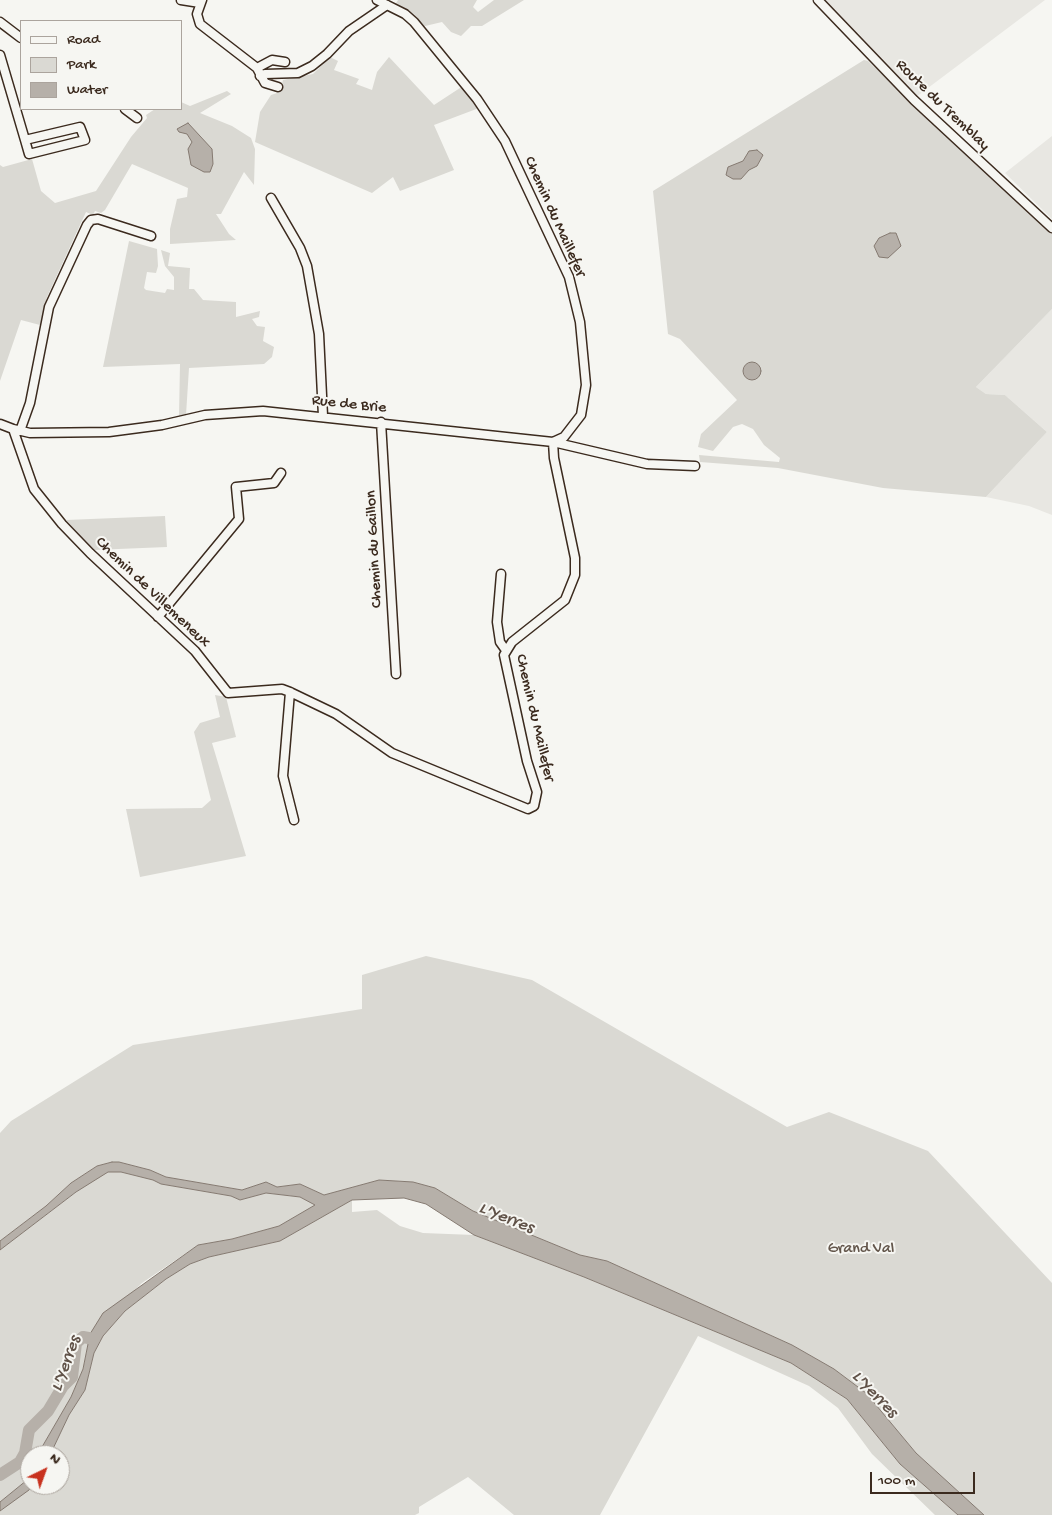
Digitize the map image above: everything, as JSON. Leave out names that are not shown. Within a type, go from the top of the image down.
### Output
[{"type":"street","points":[[181,0],[201,2],[197,14],[200,24],[257,68],[265,82],[278,87]]},
{"type":"street","name":"Chemin du Maillefer","points":[[377,0],[405,14],[414,22],[477,99],[509,150],[568,277],[580,322],[586,385],[581,415],[564,437],[554,442],[554,458],[575,558],[575,576],[565,600],[505,649],[504,655],[527,761],[537,792],[534,806]]},
{"type":"street","name":"Route du Tremblay","points":[[818,0],[910,97],[1050,223]]},
{"type":"street","points":[[260,76],[265,74],[298,73],[312,66],[327,54],[349,31],[387,5]]},
{"type":"street","points":[[0,22],[20,37]]},
{"type":"street","points":[[0,55],[29,154],[85,140],[80,127],[25,140]]},
{"type":"street","points":[[257,68],[272,60],[286,62]]},
{"type":"street","points":[[126,110],[137,118]]},
{"type":"street","points":[[271,198],[300,248],[307,266],[319,334],[322,416]]},
{"type":"street","points":[[16,430],[30,403],[50,307],[87,225],[91,220],[98,219],[152,236]]},
{"type":"street","name":"Rue de Brie","points":[[0,424],[16,430],[40,433],[109,432],[162,425],[227,412],[263,410],[554,442],[647,464],[694,466]]},
{"type":"street","name":"Chemin du Gaillon","points":[[381,422],[396,674]]},
{"type":"street","name":"Chemin de Villemeneux","points":[[16,430],[34,489],[62,524],[90,553],[203,659],[228,693],[282,689],[336,714],[392,753],[521,807],[528,809],[534,806]]},
{"type":"street","points":[[158,617],[239,519],[236,487],[274,483],[281,473]]},
{"type":"street","points":[[501,574],[498,622],[500,642],[505,649]]},
{"type":"street","points":[[290,692],[284,776],[294,820]]},
{"type":"shaded area","points":[[822,0],[1045,0],[916,97]]},
{"type":"shaded area","points":[[1052,136],[1052,219],[1005,173]]},
{"type":"shaded area","points":[[1052,309],[1052,515],[1029,506],[986,497],[1047,432],[1005,395],[986,394],[976,387]]},
{"type":"green space","points":[[398,0],[477,0],[473,7],[478,12],[494,0],[524,0],[482,26],[471,26],[461,36],[451,32],[442,22],[421,27],[395,5]]},
{"type":"green space","points":[[330,57],[338,61],[334,70],[359,79],[356,84],[372,90],[377,72],[389,57],[434,105],[463,86],[479,108],[434,125],[454,170],[400,191],[393,177],[372,193],[255,142],[260,112],[271,95],[280,92],[283,80],[313,74]]},
{"type":"green space","points":[[864,60],[868,61],[1052,233],[1052,309],[976,387],[986,394],[1005,395],[1047,432],[986,497],[883,488],[778,468],[700,462],[699,455],[779,462],[780,458],[764,445],[753,429],[742,424],[733,427],[713,451],[698,447],[701,434],[737,400],[680,339],[668,334],[653,191]]},
{"type":"green space","points":[[227,91],[231,94],[200,113],[232,126],[251,138],[255,149],[254,185],[244,172],[221,214],[216,214],[229,234],[236,240],[170,244],[170,229],[177,199],[187,197],[188,188],[132,164],[105,210],[101,213],[95,211],[93,215],[86,212],[47,297],[40,325],[21,320],[0,381],[0,165],[3,167],[32,159],[41,191],[55,203],[96,191],[131,137],[147,118],[146,115],[154,110],[182,110],[182,102],[190,106]]},
{"type":"green space","points":[[129,241],[157,249],[158,266],[156,273],[147,272],[144,288],[146,290],[165,293],[167,289],[174,290],[174,277],[165,266],[161,250],[170,253],[168,266],[190,268],[189,289],[194,289],[203,300],[236,302],[236,317],[260,311],[259,317],[252,319],[257,326],[265,327],[263,341],[274,347],[272,357],[264,364],[189,368],[186,415],[179,417],[180,364],[103,367]]},
{"type":"green space","points":[[165,516],[167,547],[94,550],[66,520]]},
{"type":"green space","points":[[215,695],[226,697],[236,737],[212,743],[246,856],[140,877],[126,809],[202,808],[211,800],[194,732],[200,723],[220,717]]},
{"type":"green space","name":"Grand Val","points":[[426,956],[532,980],[787,1127],[829,1112],[928,1151],[1052,1283],[1052,1515],[984,1515],[916,1453],[866,1393],[834,1369],[792,1345],[607,1261],[580,1255],[473,1211],[435,1188],[413,1182],[379,1180],[324,1195],[300,1184],[277,1187],[266,1182],[242,1190],[166,1177],[150,1170],[112,1162],[97,1166],[71,1183],[46,1206],[0,1241],[0,1133],[11,1121],[133,1045],[362,1009],[362,975]]},
{"type":"green space","points":[[108,1172],[121,1172],[153,1180],[161,1184],[231,1196],[240,1200],[266,1193],[300,1197],[316,1205],[279,1226],[232,1239],[198,1245],[142,1283],[90,1335],[83,1369],[71,1397],[43,1445],[20,1445],[20,1486],[0,1502],[0,1250],[95,1178]]},
{"type":"green space","points":[[352,1200],[352,1212],[377,1210],[400,1226],[423,1233],[474,1235],[584,1277],[791,1363],[847,1399],[900,1464],[958,1515],[935,1515],[872,1454],[838,1408],[809,1386],[698,1336],[600,1515],[514,1515],[468,1477],[419,1507],[419,1513],[415,1515],[0,1515],[0,1511],[20,1495],[70,1495],[70,1445],[55,1445],[69,1415],[85,1390],[94,1353],[103,1336],[125,1311],[166,1279],[190,1264],[209,1257],[280,1241]]},
{"type":"water","points":[[188,123],[212,149],[213,164],[210,172],[204,172],[191,165],[188,149],[192,142],[187,134],[179,132],[177,129]]},
{"type":"water","points":[[757,150],[763,155],[757,166],[749,170],[741,179],[733,179],[726,175],[728,167],[743,161],[749,151]]},
{"type":"water","points":[[890,233],[896,233],[901,246],[888,258],[879,257],[874,246],[879,238]]},
{"type":"water","points":[[752,362],[758,365],[761,371],[758,377],[752,380],[746,377],[743,371],[746,365]]},
{"type":"water","points":[[119,1162],[150,1170],[166,1177],[242,1190],[266,1182],[277,1187],[300,1184],[324,1195],[379,1180],[413,1182],[435,1188],[473,1211],[580,1255],[607,1261],[792,1345],[834,1369],[866,1393],[916,1453],[984,1515],[958,1515],[900,1464],[847,1399],[791,1363],[584,1277],[474,1235],[426,1204],[404,1198],[352,1200],[280,1241],[209,1257],[190,1264],[166,1279],[125,1311],[103,1336],[94,1353],[85,1390],[69,1415],[55,1445],[43,1445],[71,1397],[83,1369],[90,1334],[103,1313],[198,1245],[232,1239],[279,1226],[315,1205],[300,1197],[266,1193],[240,1200],[231,1196],[161,1184],[153,1180],[121,1172],[108,1172],[76,1192],[0,1250],[0,1241],[46,1206],[71,1183],[97,1166]]},
{"type":"water","points":[[20,1486],[20,1495],[22,1495],[0,1511],[0,1502]]},
{"type":"waterway","name":"L'Yerres","points":[[0,1475],[20,1462],[25,1453],[29,1430],[48,1411],[63,1386],[72,1377],[76,1343],[83,1337],[94,1339]]}]
